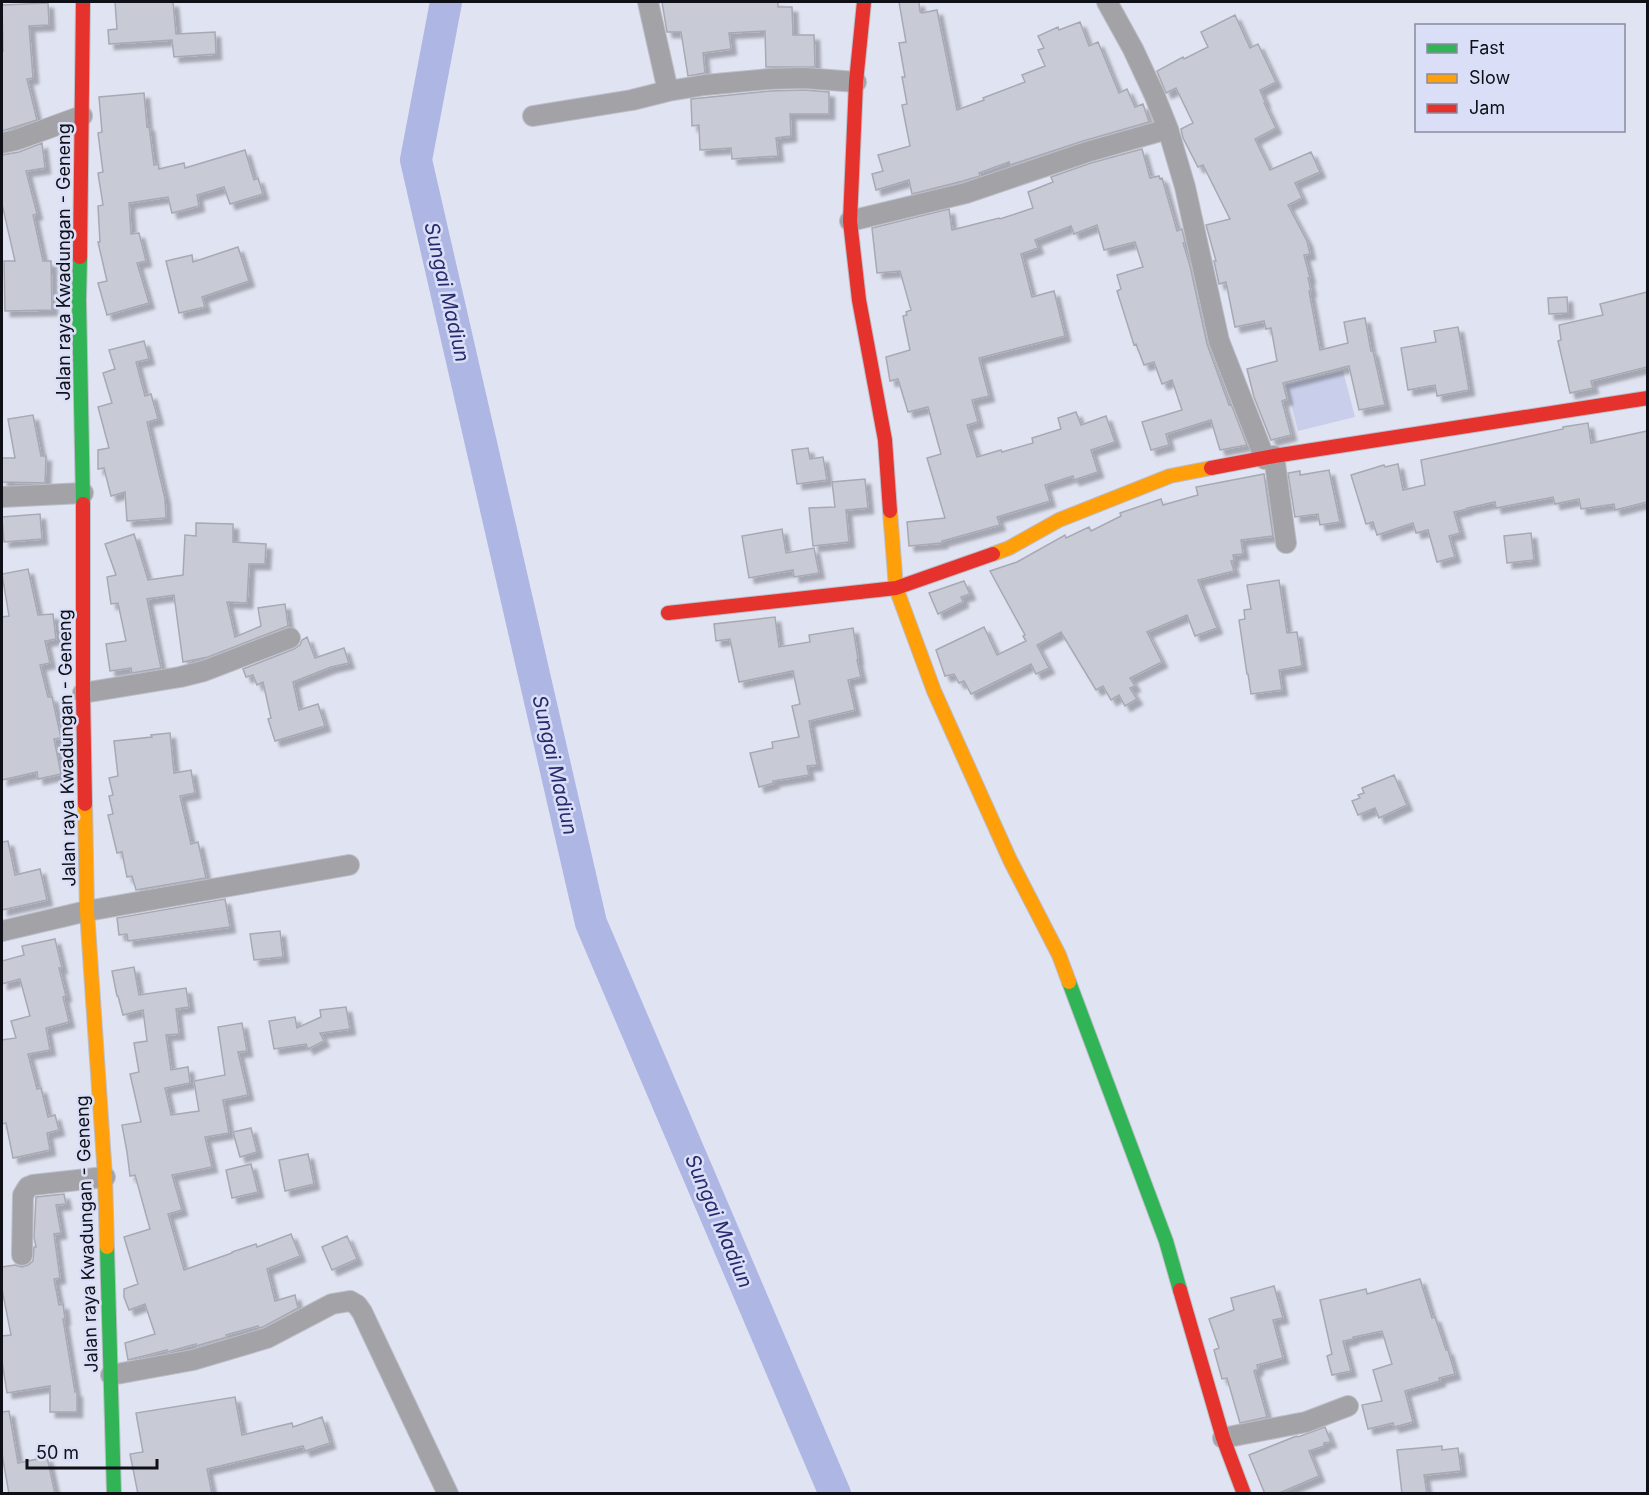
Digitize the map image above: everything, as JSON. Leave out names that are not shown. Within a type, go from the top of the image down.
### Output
[{"type":"street","name":"Jalan raya Kwadungan - Geneng","points":[[83,2],[79,300],[87,911],[105,1177],[114,1494]]},
{"type":"street","points":[[648,2],[668,91]]},
{"type":"street","points":[[864,2],[856,82],[850,221],[859,300],[885,440],[896,588],[934,691],[1010,860],[1059,955],[1166,1241],[1223,1438],[1244,1494]]},
{"type":"street","points":[[1107,2],[1150,85],[1168,129],[1185,187],[1219,341],[1269,457],[1286,543]]},
{"type":"street","points":[[533,116],[632,100],[705,85],[804,78],[856,82]]},
{"type":"street","points":[[2,143],[82,116]]},
{"type":"street","points":[[850,221],[966,193],[1087,152],[1168,129]]},
{"type":"street","points":[[668,614],[896,588],[1009,548],[1059,520],[1170,476],[1269,457],[1647,398]]},
{"type":"street","points":[[2,497],[83,493]]},
{"type":"street","points":[[83,693],[204,671],[290,638]]},
{"type":"street","points":[[2,931],[87,911],[349,864]]},
{"type":"street","points":[[22,1255],[22,1195],[28,1187],[105,1177]]},
{"type":"street","points":[[111,1375],[193,1360],[267,1338],[332,1304],[350,1301],[362,1312],[447,1494]]},
{"type":"street","points":[[1223,1438],[1306,1422],[1348,1406]]},
{"type":"shaded area","points":[[1343,371],[1355,417],[1298,431],[1286,385]]},
{"type":"building","points":[[115,2],[173,2],[176,34],[215,32],[216,54],[174,57],[172,40],[109,44],[108,30],[117,29]]},
{"type":"building","points":[[662,2],[778,2],[778,7],[792,7],[793,35],[814,35],[815,67],[766,67],[765,31],[729,33],[731,49],[703,53],[705,73],[688,76],[681,32],[667,32]]},
{"type":"building","points":[[899,2],[919,2],[922,13],[937,10],[957,110],[1025,82],[1022,75],[1045,66],[1038,50],[1044,48],[1038,36],[1058,27],[1059,30],[1080,22],[1089,46],[1098,42],[1119,93],[1127,89],[1135,107],[1143,104],[1149,122],[1010,165],[1009,162],[979,173],[980,176],[912,194],[909,180],[876,190],[872,174],[883,171],[878,155],[910,146],[902,105],[907,104],[899,43],[906,42]]},
{"type":"building","points":[[48,3],[49,25],[29,26],[33,78],[27,79],[37,120],[2,131],[2,5]]},
{"type":"building","points":[[1235,15],[1250,48],[1258,44],[1276,82],[1260,90],[1276,128],[1255,139],[1270,170],[1311,152],[1320,172],[1295,183],[1302,198],[1288,205],[1307,241],[1310,254],[1304,255],[1310,278],[1308,278],[1311,291],[1309,291],[1320,350],[1348,343],[1344,322],[1365,318],[1385,405],[1359,410],[1349,366],[1283,383],[1287,399],[1282,401],[1291,435],[1271,440],[1254,397],[1247,369],[1277,361],[1271,328],[1266,329],[1264,321],[1235,327],[1226,282],[1219,284],[1214,261],[1216,261],[1206,225],[1230,219],[1203,165],[1198,167],[1183,138],[1181,129],[1193,123],[1176,88],[1166,93],[1157,71],[1208,47],[1201,32]]},
{"type":"building","points":[[804,90],[829,92],[829,114],[790,114],[791,136],[776,138],[778,156],[732,159],[731,148],[700,150],[699,125],[692,126],[691,99]]},
{"type":"building","points":[[144,93],[154,165],[158,164],[159,169],[184,163],[185,168],[245,150],[254,180],[258,178],[263,194],[230,204],[224,187],[197,195],[199,206],[172,213],[168,197],[129,203],[131,234],[139,233],[146,261],[137,263],[149,303],[107,315],[98,283],[107,281],[98,242],[100,242],[98,206],[103,205],[98,173],[103,172],[98,133],[102,132],[99,97]]},
{"type":"building","points":[[42,143],[45,168],[26,171],[37,214],[33,215],[43,261],[51,261],[52,310],[5,311],[4,261],[15,261],[2,204],[2,155],[19,152]]},
{"type":"building","points":[[1142,149],[1150,178],[1159,176],[1160,179],[1162,178],[1177,231],[1182,229],[1185,242],[1183,243],[1207,344],[1229,405],[1231,404],[1247,445],[1220,450],[1211,420],[1166,434],[1169,445],[1151,450],[1142,422],[1182,410],[1172,380],[1162,384],[1154,362],[1144,365],[1136,344],[1134,345],[1117,291],[1121,289],[1117,275],[1143,267],[1135,242],[1104,250],[1097,225],[1074,234],[1071,226],[1035,240],[1038,248],[1021,254],[1032,297],[1054,291],[1065,336],[979,358],[989,396],[972,400],[978,422],[967,425],[977,457],[1033,443],[1032,438],[1061,429],[1058,418],[1076,412],[1081,425],[1106,416],[1115,442],[1091,450],[1098,472],[1074,480],[1073,476],[1045,485],[1050,501],[997,517],[1000,525],[942,541],[942,543],[909,546],[907,522],[945,518],[927,458],[941,454],[928,407],[908,412],[898,379],[890,381],[886,357],[910,350],[903,316],[911,310],[900,271],[877,273],[872,228],[949,209],[952,230],[1000,219],[1033,208],[1028,192],[1053,182],[1051,177]]},
{"type":"building","points":[[238,247],[249,281],[202,297],[205,307],[179,313],[166,261],[192,255],[193,262]]},
{"type":"building","points":[[1647,292],[1647,367],[1591,381],[1593,388],[1570,393],[1558,341],[1561,340],[1559,325],[1603,315],[1600,304]]},
{"type":"building","points":[[1567,297],[1568,313],[1549,314],[1548,298]]},
{"type":"building","points":[[1458,327],[1469,390],[1437,396],[1435,385],[1408,390],[1401,348],[1436,342],[1434,331]]},
{"type":"building","points":[[144,341],[149,359],[136,362],[145,396],[151,394],[158,419],[147,422],[165,499],[166,518],[127,521],[125,492],[111,496],[104,468],[98,469],[98,450],[109,448],[98,407],[112,403],[103,373],[115,369],[109,350]]},
{"type":"building","points":[[33,415],[41,456],[46,456],[45,483],[2,482],[2,458],[15,458],[8,419]]},
{"type":"building","points":[[1588,423],[1591,443],[1647,431],[1647,502],[1615,510],[1614,504],[1581,509],[1579,499],[1555,504],[1553,497],[1496,508],[1495,502],[1467,508],[1454,512],[1460,533],[1449,536],[1455,557],[1437,562],[1428,530],[1416,533],[1413,523],[1377,535],[1373,522],[1366,524],[1351,475],[1384,465],[1385,467],[1398,464],[1403,490],[1425,485],[1421,460]]},
{"type":"building","points":[[808,448],[810,459],[823,457],[827,480],[797,484],[792,450]]},
{"type":"building","points":[[1329,470],[1340,522],[1320,525],[1318,514],[1295,517],[1288,473],[1300,471],[1300,475]]},
{"type":"building","points":[[1264,474],[1273,536],[1241,540],[1243,554],[1233,555],[1234,561],[1231,561],[1234,571],[1198,580],[1217,628],[1195,636],[1187,615],[1147,632],[1162,662],[1130,678],[1135,686],[1130,688],[1137,699],[1125,706],[1119,695],[1111,700],[1103,686],[1096,690],[1061,632],[1037,645],[1049,668],[1036,674],[1031,664],[971,694],[964,681],[959,683],[954,674],[945,676],[936,650],[984,627],[997,655],[1026,641],[1023,636],[1025,635],[990,571],[1017,562],[1065,535],[1066,538],[1089,527],[1091,531],[1121,516],[1120,513],[1161,499],[1163,505],[1198,495],[1196,487]]},
{"type":"building","points":[[865,479],[868,508],[846,510],[849,542],[813,546],[809,508],[835,507],[832,482]]},
{"type":"building","points":[[40,514],[42,539],[4,542],[2,517]]},
{"type":"building","points":[[196,523],[233,524],[233,542],[266,544],[265,564],[249,564],[247,603],[227,602],[235,637],[261,626],[258,608],[285,604],[288,626],[208,657],[183,662],[174,595],[147,599],[161,668],[132,673],[131,668],[110,671],[106,644],[126,641],[118,603],[111,604],[107,577],[116,575],[105,544],[134,534],[148,580],[183,575],[185,535],[196,536]]},
{"type":"building","points":[[782,529],[786,553],[814,548],[819,573],[794,577],[793,570],[749,578],[742,536]]},
{"type":"building","points":[[1531,533],[1534,560],[1507,563],[1504,536]]},
{"type":"building","points":[[28,569],[38,615],[53,614],[56,639],[45,641],[50,663],[40,665],[48,697],[52,697],[61,738],[54,739],[61,774],[38,779],[37,772],[2,780],[2,617],[9,616],[2,574]]},
{"type":"building","points":[[1279,580],[1287,633],[1297,632],[1302,666],[1279,670],[1282,690],[1251,694],[1239,620],[1245,619],[1244,610],[1251,609],[1247,585]]},
{"type":"building","points":[[964,581],[970,594],[961,597],[963,602],[938,614],[929,593]]},
{"type":"building","points":[[775,617],[779,647],[810,642],[809,635],[853,628],[861,677],[848,680],[855,710],[809,721],[817,765],[807,766],[809,775],[773,781],[774,783],[759,787],[750,753],[773,748],[772,742],[799,737],[792,706],[800,704],[793,671],[739,682],[730,639],[716,641],[714,624]]},
{"type":"building","points":[[307,637],[315,658],[344,648],[349,663],[331,667],[293,682],[299,710],[318,704],[325,726],[275,741],[268,719],[271,718],[263,682],[257,685],[253,675],[246,677],[243,669],[294,649]]},
{"type":"building","points":[[170,733],[174,773],[191,770],[195,793],[180,796],[191,844],[198,842],[206,878],[136,890],[132,876],[127,877],[122,852],[117,853],[108,815],[113,814],[109,796],[113,795],[109,778],[118,776],[114,741]]},
{"type":"building","points":[[1394,775],[1407,805],[1379,818],[1375,808],[1358,815],[1352,801],[1360,798],[1358,795],[1364,793],[1362,788]]},
{"type":"building","points":[[8,841],[15,875],[40,869],[47,900],[2,910],[2,842]]},
{"type":"building","points":[[225,899],[230,927],[128,941],[127,934],[119,935],[117,918]]},
{"type":"building","points":[[280,931],[283,957],[254,960],[250,934]]},
{"type":"building","points":[[55,939],[62,968],[59,968],[69,1022],[46,1028],[50,1050],[28,1054],[37,1089],[41,1088],[48,1117],[55,1115],[59,1130],[47,1133],[50,1150],[13,1158],[6,1123],[2,1124],[2,1040],[16,1038],[11,1021],[30,1016],[20,979],[2,984],[2,961],[24,955],[22,946]]},
{"type":"building","points":[[134,967],[139,995],[186,988],[189,1007],[176,1009],[179,1034],[166,1035],[171,1070],[188,1067],[190,1083],[165,1088],[171,1115],[199,1111],[194,1081],[225,1075],[218,1027],[242,1023],[247,1051],[238,1052],[248,1095],[223,1100],[229,1133],[205,1137],[212,1167],[172,1175],[182,1210],[168,1214],[184,1270],[291,1234],[300,1256],[267,1269],[275,1301],[295,1295],[298,1308],[263,1327],[258,1326],[226,1335],[227,1337],[196,1346],[196,1344],[128,1360],[125,1343],[155,1334],[145,1304],[129,1310],[124,1297],[124,1289],[138,1284],[124,1237],[150,1229],[135,1175],[130,1176],[122,1125],[141,1122],[130,1074],[139,1072],[134,1043],[147,1041],[143,1010],[123,1015],[112,971]]},
{"type":"building","points":[[346,1007],[350,1029],[320,1033],[324,1041],[308,1049],[306,1044],[274,1049],[269,1021],[295,1017],[297,1028],[321,1017],[320,1010]]},
{"type":"building","points":[[251,1128],[257,1152],[240,1157],[233,1132]]},
{"type":"building","points":[[308,1154],[314,1184],[285,1191],[279,1160]]},
{"type":"building","points":[[251,1164],[258,1192],[232,1198],[226,1170]]},
{"type":"building","points":[[64,1194],[66,1204],[56,1205],[61,1233],[54,1234],[60,1278],[54,1279],[59,1305],[63,1304],[65,1319],[63,1319],[75,1392],[77,1392],[77,1412],[50,1412],[50,1386],[7,1393],[2,1361],[2,1336],[11,1335],[2,1289],[2,1267],[15,1265],[22,1267],[33,1261],[34,1247],[36,1247],[34,1237],[36,1197]]},
{"type":"building","points":[[347,1236],[357,1259],[332,1270],[322,1247]]},
{"type":"building","points":[[1420,1279],[1432,1318],[1435,1317],[1455,1374],[1405,1391],[1413,1422],[1394,1427],[1393,1423],[1368,1429],[1362,1405],[1382,1401],[1373,1370],[1392,1364],[1382,1331],[1343,1341],[1351,1371],[1332,1375],[1327,1356],[1332,1354],[1320,1300],[1366,1289],[1367,1294]]},
{"type":"building","points":[[1274,1286],[1283,1318],[1273,1320],[1283,1358],[1257,1365],[1258,1369],[1254,1371],[1267,1417],[1240,1423],[1227,1378],[1222,1379],[1214,1350],[1219,1348],[1209,1319],[1234,1310],[1231,1298]]},
{"type":"building","points":[[235,1397],[242,1435],[292,1423],[293,1427],[322,1417],[330,1443],[305,1451],[303,1446],[207,1469],[212,1494],[138,1494],[130,1454],[143,1452],[136,1413]]},
{"type":"building","points":[[9,1411],[18,1463],[47,1457],[55,1494],[9,1494],[2,1454],[2,1412]]},
{"type":"building","points":[[1325,1427],[1331,1442],[1309,1451],[1319,1476],[1277,1494],[1265,1494],[1249,1455]]},
{"type":"building","points":[[1442,1446],[1442,1450],[1458,1448],[1461,1471],[1424,1475],[1427,1494],[1402,1494],[1397,1450]]},
{"type":"waterway","name":"Sungai Madiun","points":[[446,2],[416,160],[591,923],[835,1494]]},
{"type":"traffic: fast","points":[[80,257],[83,504]]},
{"type":"traffic: fast","points":[[1069,982],[1166,1241],[1180,1290]]},
{"type":"traffic: fast","points":[[107,1247],[114,1494]]},
{"type":"traffic: slow","points":[[993,554],[1009,548],[1059,520],[1170,476],[1211,468]]},
{"type":"traffic: slow","points":[[890,511],[896,588],[934,691],[1010,860],[1059,955],[1069,982]]},
{"type":"traffic: slow","points":[[85,804],[87,911],[105,1177],[107,1247]]},
{"type":"traffic: jam","points":[[80,257],[83,2]]},
{"type":"traffic: jam","points":[[864,2],[856,82],[850,221],[859,300],[885,440],[890,511]]},
{"type":"traffic: jam","points":[[1211,468],[1274,456],[1648,398]]},
{"type":"traffic: jam","points":[[83,504],[85,804]]},
{"type":"traffic: jam","points":[[668,613],[896,588],[993,554]]},
{"type":"traffic: jam","points":[[1180,1290],[1223,1438],[1244,1494]]}]
